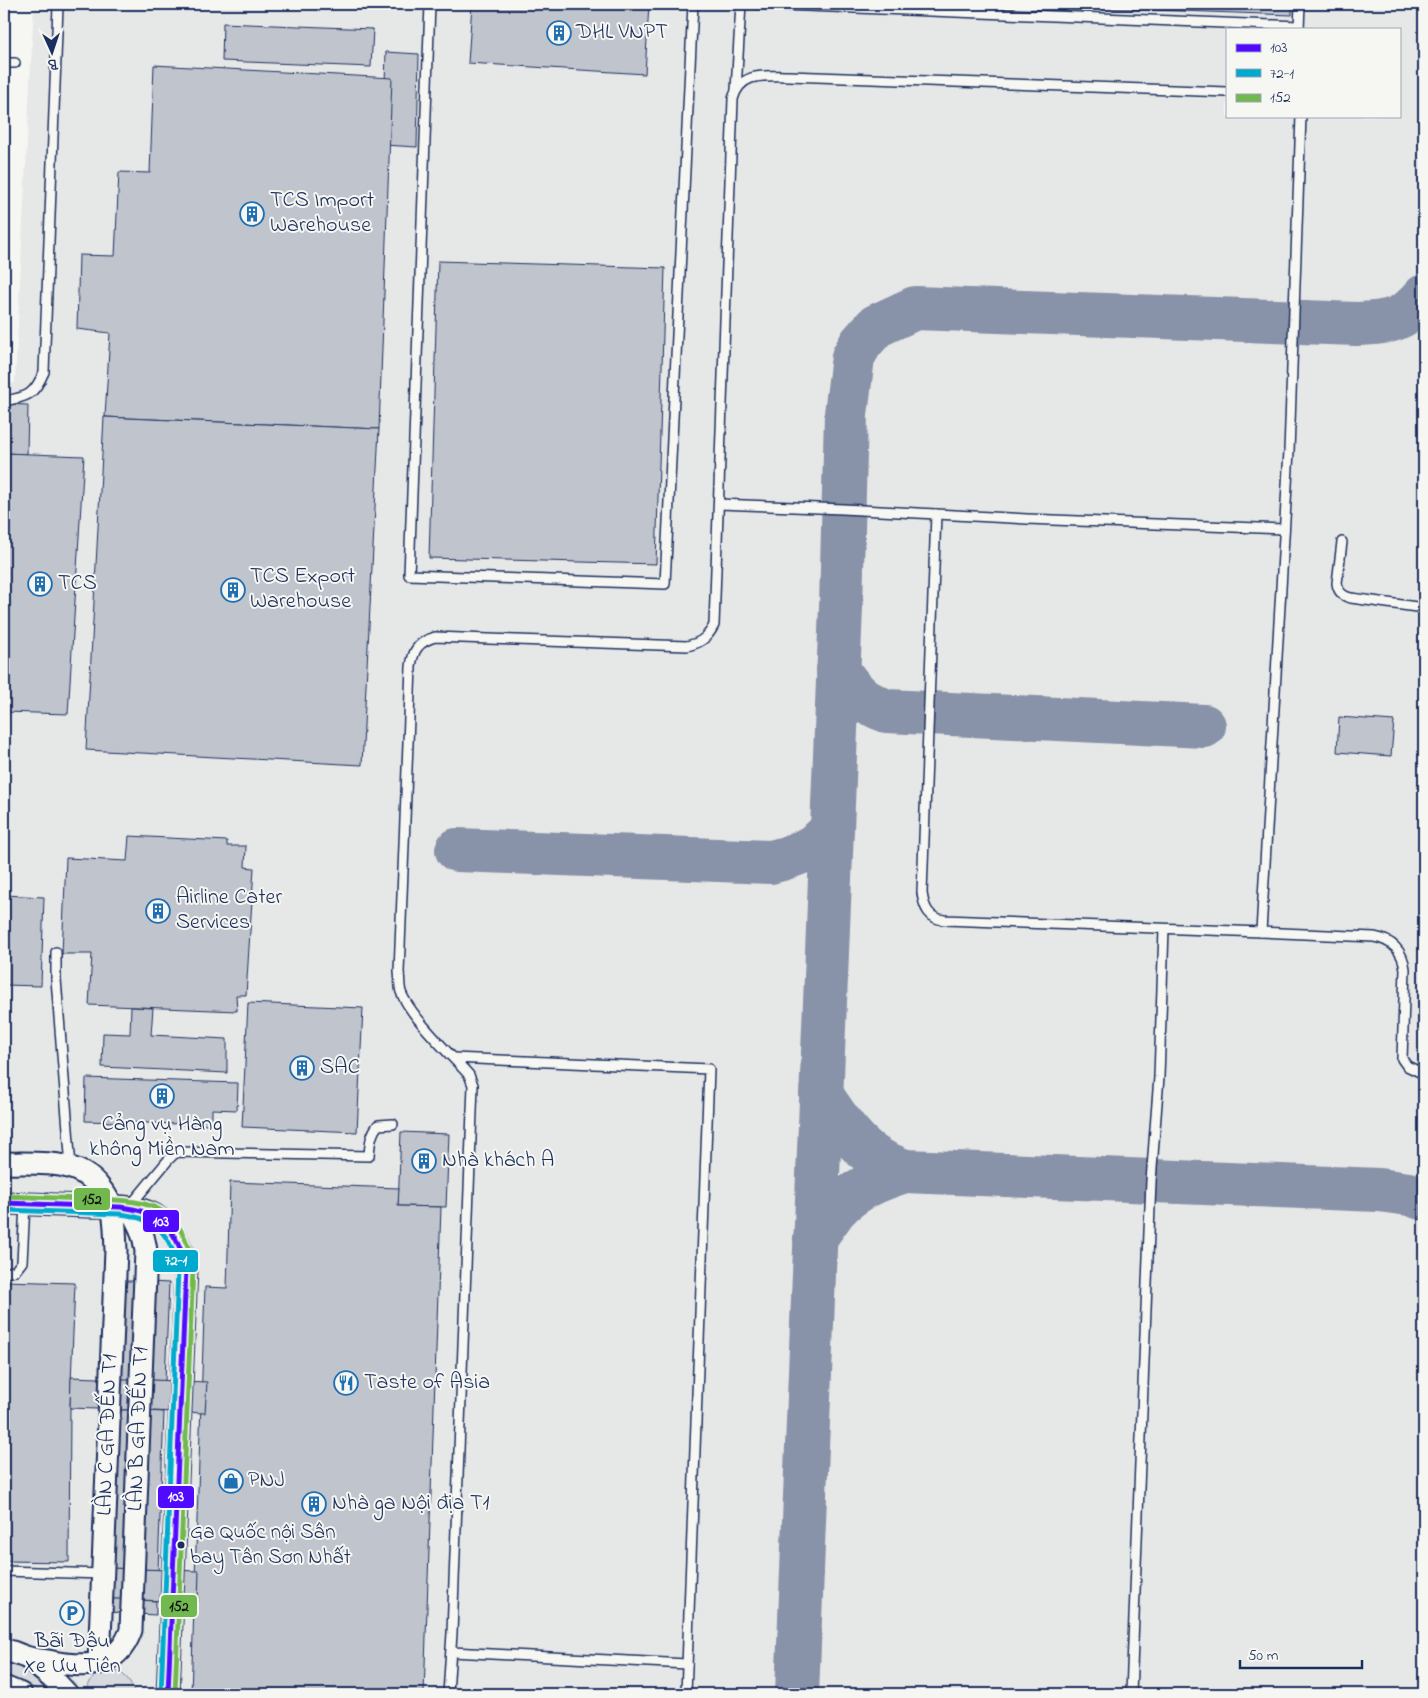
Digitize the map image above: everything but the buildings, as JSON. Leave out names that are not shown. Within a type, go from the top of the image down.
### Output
[{"type":"street","points":[[4,1163],[71,1167]]},
{"type":"street","name":"LÀN B GA ĐẾN T1","points":[[71,1167],[86,1174],[120,1208],[134,1215],[142,1232],[146,1261],[131,1630],[127,1642],[119,1652],[99,1663]]},
{"type":"street","points":[[4,1203],[120,1208],[143,1211],[154,1215],[170,1229],[180,1244],[186,1269],[167,1691]]},
{"type":"street","name":"LÀN C GA ĐẾN T1","points":[[99,1663],[116,1250],[115,1228],[120,1208]]},
{"type":"street","points":[[4,1650],[27,1657],[78,1666],[99,1663]]},
{"type":"street","points":[[27,1657],[52,1678],[67,1694]]},
{"type":"street","points":[[4,1687],[21,1694]]},
{"type":"lane","points":[[430,4],[409,575],[665,584],[693,4]]},
{"type":"lane","points":[[448,1694],[452,1652],[473,1085],[469,1075],[418,1018],[401,991],[399,972],[412,658],[419,644],[424,640],[445,636],[687,646],[700,642],[714,625],[733,99],[736,90],[741,4]]},
{"type":"lane","points":[[756,4],[1299,27],[1300,4]]},
{"type":"lane","points":[[4,401],[28,396],[38,386],[44,372],[58,6]]},
{"type":"lane","points":[[4,63],[15,63]]},
{"type":"lane","points":[[736,90],[750,78],[760,76],[1226,92]]},
{"type":"lane","points":[[1261,932],[1284,529],[1301,118]]},
{"type":"lane","points":[[719,504],[1284,529]]},
{"type":"lane","points":[[936,514],[922,893],[925,909],[933,917],[945,920],[1374,936],[1383,938],[1394,945],[1402,956],[1405,969],[1402,1059],[1407,1066],[1424,1074]]},
{"type":"lane","points":[[1342,542],[1337,583],[1340,594],[1350,598],[1424,608]]},
{"type":"lane","points":[[1131,1694],[1151,1181],[1158,1077],[1164,928]]},
{"type":"lane","points":[[56,952],[56,979],[71,1167]]},
{"type":"lane","points":[[454,1058],[709,1069],[686,1694]]},
{"type":"lane","points":[[120,1208],[174,1154],[179,1152],[369,1156],[370,1136],[373,1131],[378,1125],[393,1124]]},
{"type":"lane","points":[[4,1273],[15,1271],[22,1262],[25,1204]]},
{"type":"lane","points":[[4,1571],[103,1574]]},
{"type":"lane","points":[[452,1652],[687,1664]]},
{"type":"shaded area","points":[[34,4],[1424,4],[1424,1694],[4,1694],[4,383],[15,383]]},
{"type":"shaded area","points":[[4,1660],[25,1668],[56,1694],[45,1694],[24,1682],[4,1677]]},
{"type":"shaded area","points":[[110,1670],[123,1675],[129,1681],[134,1694],[86,1694],[91,1681],[97,1675]]},
{"type":"taxiway","points":[[797,1694],[841,607],[846,414],[853,357],[861,343],[876,326],[915,308],[1357,324],[1378,323],[1395,319],[1409,311],[1424,296]]},
{"type":"taxiway","points":[[838,670],[848,684],[864,700],[887,711],[1204,726]]},
{"type":"taxiway","points":[[457,850],[771,862],[805,851],[820,841],[832,828]]},
{"type":"taxiway","points":[[821,1094],[840,1122],[863,1147],[883,1162],[905,1171]]},
{"type":"taxiway","points":[[815,1238],[836,1209],[859,1190],[905,1171],[1379,1190],[1409,1194],[1424,1199]]},
{"type":"transit line","name":"152","points":[[4,1196],[106,1199],[142,1203],[157,1208],[170,1217],[180,1229],[188,1246],[193,1269],[175,1694]]},
{"type":"transit line","name":"103","points":[[4,1203],[134,1209],[157,1218],[165,1225],[172,1233],[183,1255],[186,1269],[168,1694]]},
{"type":"transit line","name":"72-1","points":[[4,1210],[133,1216],[143,1219],[160,1230],[175,1257],[178,1270],[161,1694]]},
{"type":"place","name":"DHL VNPT","points":[[559,33]]},
{"type":"place","name":"TCS Import Warehouse","points":[[252,214]]},
{"type":"place","name":"TCS","points":[[40,584]]},
{"type":"place","name":"TCS Export Warehouse","points":[[233,590]]},
{"type":"place","name":"Airline Cater Services","points":[[158,911]]},
{"type":"place","name":"SAC","points":[[302,1068]]},
{"type":"place","name":"Cảng vụ Hàng không Miền Nam","points":[[162,1096]]},
{"type":"place","name":"Nhà khách A","points":[[424,1161]]},
{"type":"place","name":"Taste of Asia","points":[[346,1383]]},
{"type":"place","name":"PNJ","points":[[231,1481]]},
{"type":"place","name":"Nhà ga Nội địa T1","points":[[314,1504]]},
{"type":"place","name":"Ga Quốc nội Sân bay Tân Sơn Nhất","points":[[181,1545]]},
{"type":"place","name":"Bãi Đậu Xe Ưu Tiên","points":[[72,1613]]}]
